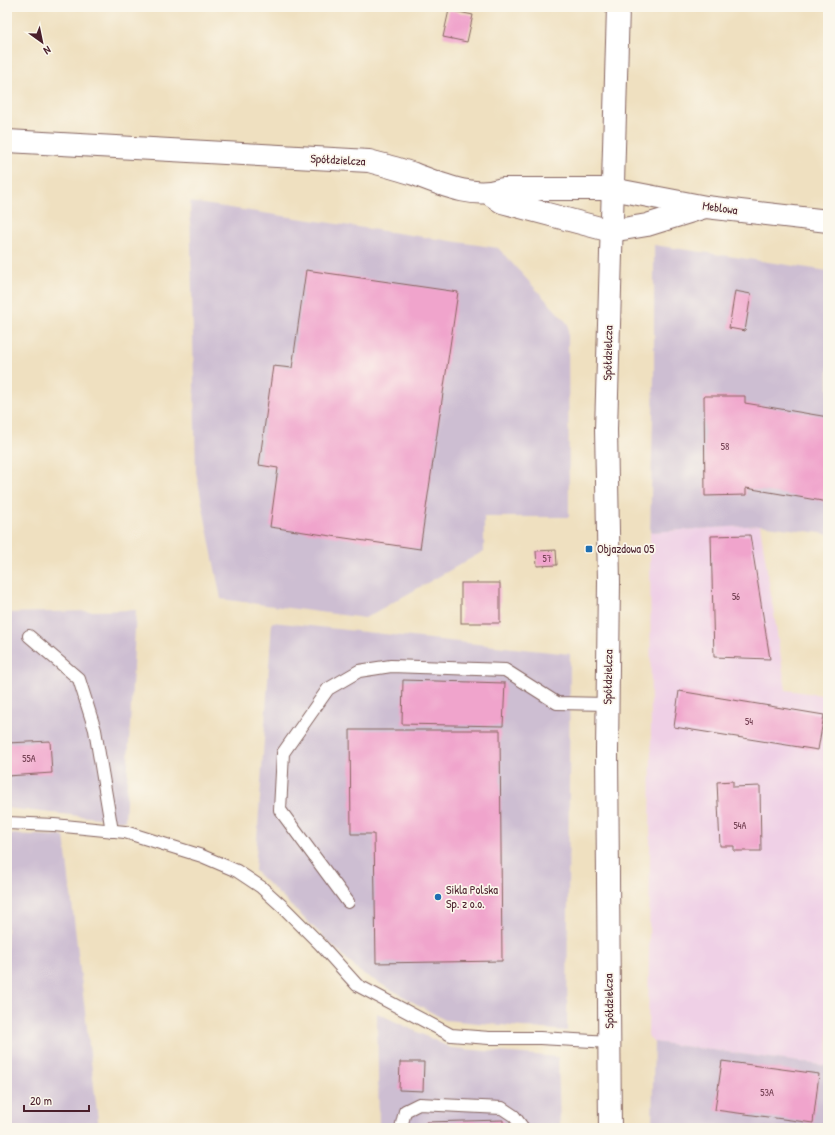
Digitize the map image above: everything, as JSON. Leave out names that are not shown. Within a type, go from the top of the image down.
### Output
[{"type":"street","points":[[612,189],[618,7]]},
{"type":"street","name":"Spółdzielcza","points":[[7,141],[369,161],[414,174],[446,187],[490,194],[504,189],[612,189],[606,430],[609,582],[608,704],[610,1128]]},
{"type":"street","name":"Meblowa","points":[[612,189],[706,207],[828,221]]},
{"type":"street","points":[[490,194],[502,202],[531,208],[611,231],[647,225],[706,207]]},
{"type":"lane","points":[[29,636],[79,680],[95,730],[112,831]]},
{"type":"lane","points":[[348,902],[280,810],[283,753],[328,689],[359,671],[391,666],[505,670],[557,703],[608,704]]},
{"type":"lane","points":[[7,823],[54,825],[125,832],[202,856],[237,871],[261,887],[283,907],[320,944],[356,985],[451,1035],[489,1038],[540,1038],[610,1042]]},
{"type":"lane","points":[[401,1128],[405,1111],[419,1104],[502,1108],[514,1116],[523,1128]]},
{"type":"shaded area","points":[[190,202],[498,248],[568,324],[569,517],[484,517],[484,551],[365,618],[221,599],[196,472]]},
{"type":"shaded area","points":[[654,245],[828,271],[828,534],[760,525],[650,532],[654,376]]},
{"type":"shaded area","points":[[760,525],[786,690],[828,696],[828,1066],[654,1042],[648,1036],[651,753],[650,532]]},
{"type":"shaded area","points":[[136,610],[125,821],[7,808],[7,613]]},
{"type":"shaded area","name":"Sikla Polska Sp. z o.o.","points":[[272,622],[570,654],[567,1031],[445,1020],[360,972],[255,871]]},
{"type":"shaded area","points":[[7,834],[64,836],[99,1128],[7,1128]]},
{"type":"shaded area","points":[[377,1013],[451,1048],[558,1057],[560,1128],[379,1128]]},
{"type":"shaded area","points":[[654,1042],[828,1066],[828,1128],[668,1128],[652,1125]]},
{"type":"building","points":[[449,10],[473,15],[467,42],[443,37]]},
{"type":"building","points":[[306,270],[458,292],[420,549],[270,527],[278,468],[259,465],[273,366],[292,368]]},
{"type":"building","points":[[735,291],[751,294],[745,331],[729,328]]},
{"type":"building","points":[[704,396],[745,396],[745,403],[828,417],[828,502],[746,488],[746,495],[705,496]]},
{"type":"building","points":[[750,535],[770,659],[714,657],[711,536]]},
{"type":"building","points":[[556,550],[557,565],[537,566],[536,551]]},
{"type":"building","points":[[461,583],[500,583],[500,623],[461,623]]},
{"type":"building","points":[[403,680],[505,683],[503,726],[402,724]]},
{"type":"building","points":[[679,691],[824,715],[818,750],[674,727]]},
{"type":"building","points":[[350,730],[500,730],[502,961],[376,963],[374,834],[351,834]]},
{"type":"building","points":[[50,741],[52,773],[7,776],[7,743]]},
{"type":"building","points":[[733,781],[733,787],[760,786],[761,851],[734,851],[734,846],[720,846],[717,782]]},
{"type":"building","points":[[722,1061],[819,1074],[813,1123],[715,1110]]},
{"type":"building","points":[[400,1062],[424,1062],[423,1091],[399,1090]]},
{"type":"building","points":[[503,1120],[503,1128],[426,1128],[426,1122]]},
{"type":"place","name":"Objazdowa 05","points":[[589,549]]},
{"type":"place","name":"Sikla Polska Sp. z o.o.","points":[[438,897]]}]
